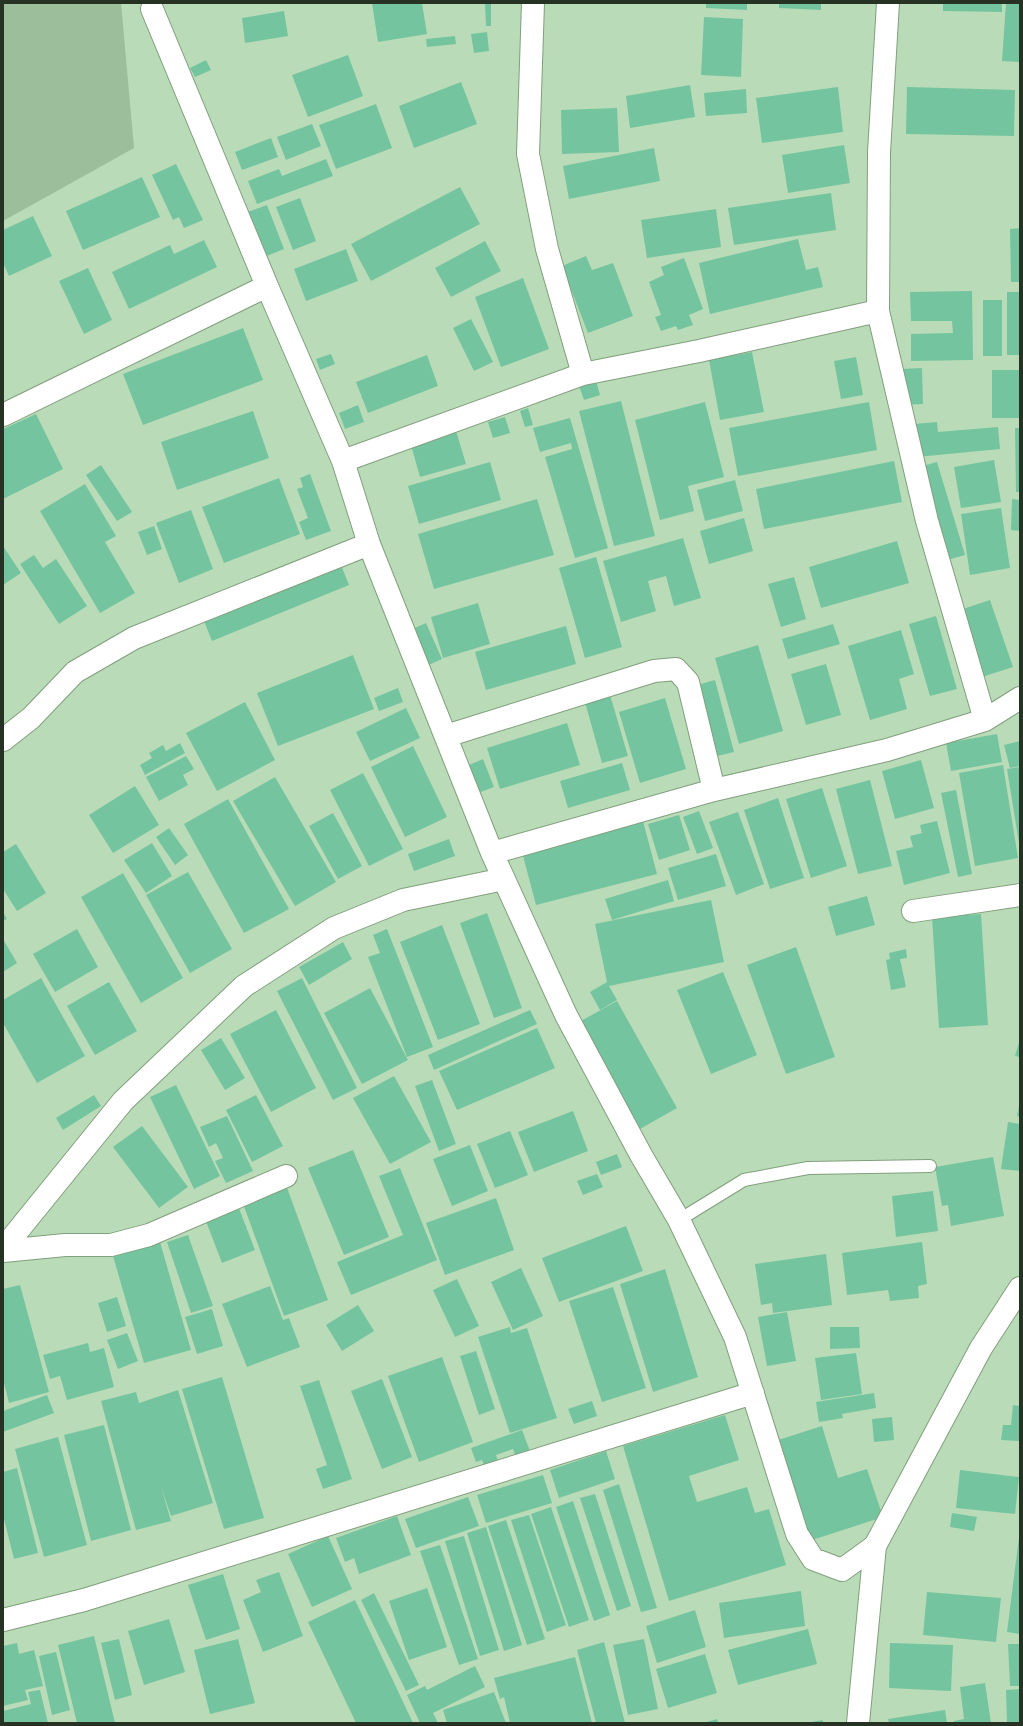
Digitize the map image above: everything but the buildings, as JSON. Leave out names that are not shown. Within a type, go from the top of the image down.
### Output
[{"type":"street","points":[[533,3],[528,154],[547,249],[583,374]]},
{"type":"street","points":[[888,3],[879,152],[878,311],[927,521],[985,720]]},
{"type":"street","points":[[152,10],[267,286],[343,461],[369,544],[492,853],[566,1015],[641,1155],[679,1220],[735,1338],[797,1534],[813,1559],[842,1570],[875,1546]]},
{"type":"street","points":[[3,415],[267,286]]},
{"type":"street","points":[[343,461],[583,374],[699,351],[878,311]]},
{"type":"street","points":[[3,740],[32,718],[75,672],[134,638],[369,544]]},
{"type":"street","points":[[446,736],[654,670],[676,670],[688,682],[714,790]]},
{"type":"street","points":[[492,853],[714,790],[887,750],[985,720],[1020,698]]},
{"type":"street","points":[[3,1250],[123,1101],[244,986],[334,928],[403,900],[504,879]]},
{"type":"street","points":[[913,911],[1020,895]]},
{"type":"street","points":[[3,1250],[65,1245],[111,1245],[149,1236],[286,1176]]},
{"type":"street","points":[[858,1723],[875,1546],[981,1348],[1020,1288]]},
{"type":"street","points":[[3,1620],[84,1600],[753,1392]]},
{"type":"lane","points":[[679,1220],[744,1180],[808,1168],[930,1166]]},
{"type":"green space","points":[[3,3],[121,3],[134,148],[3,221]]}]
